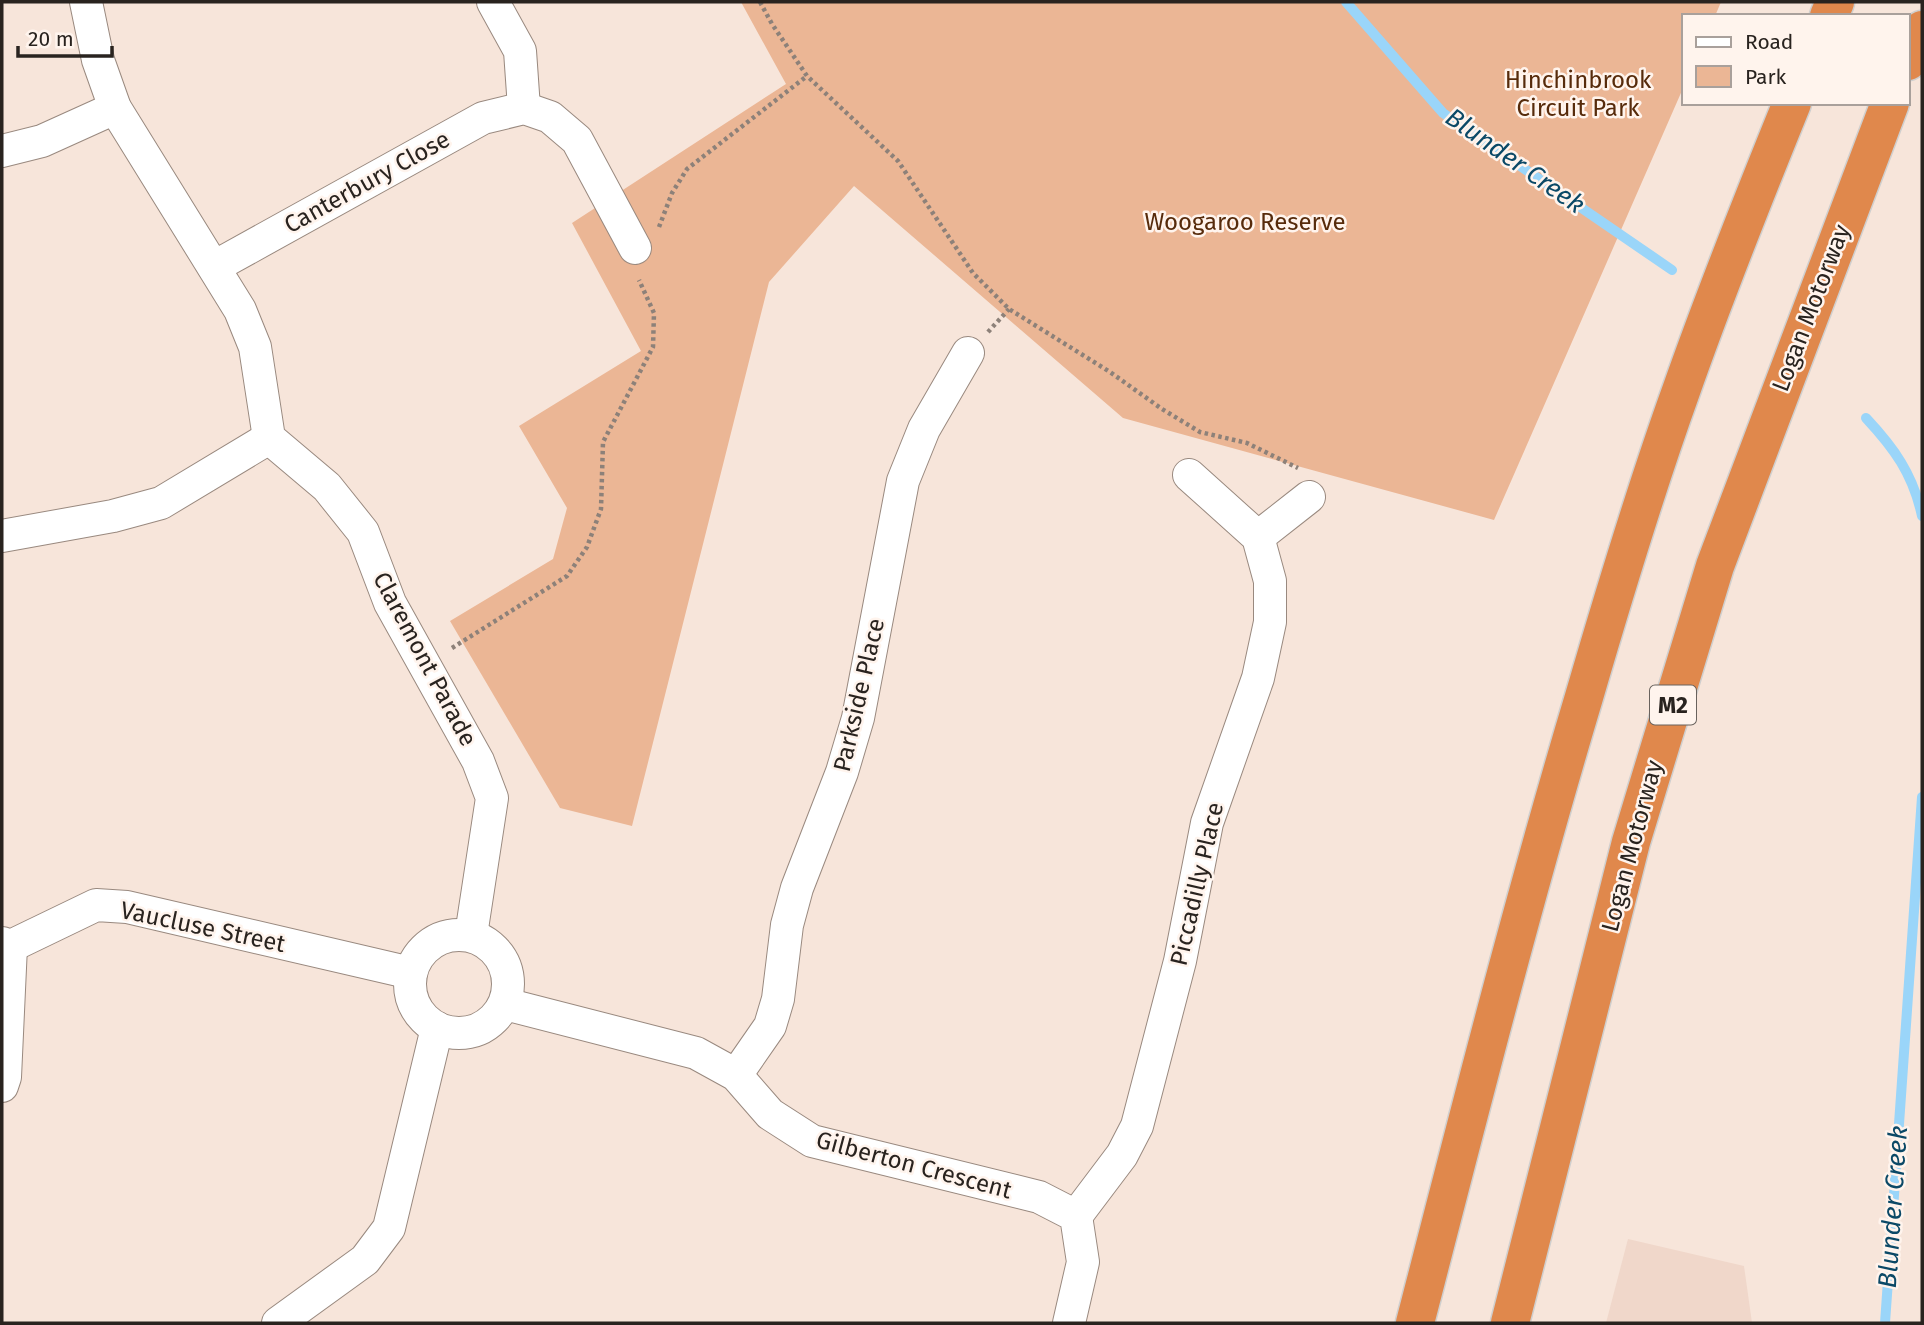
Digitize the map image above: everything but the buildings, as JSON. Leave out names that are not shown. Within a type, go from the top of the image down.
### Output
[{"type":"highway","points":[[1910,57],[1922,30]]},
{"type":"highway","points":[[1415,1323],[1503,982],[1611,603],[1680,393],[1791,105]]},
{"type":"highway","name":"Logan Motorway","points":[[1510,1323],[1631,842],[1715,566],[1889,105]]},
{"type":"street","points":[[2,536],[113,516],[161,503],[269,438],[255,347],[240,310],[115,108],[98,60],[86,2]]},
{"type":"street","points":[[493,2],[520,51],[524,108],[550,117],[577,140],[635,248]]},
{"type":"street","points":[[2,151],[42,141],[115,108]]},
{"type":"street","name":"Canterbury Close","points":[[214,267],[483,118],[524,108]]},
{"type":"street","name":"Parkside Place","points":[[736,1075],[770,1026],[778,999],[787,925],[797,888],[842,772],[855,729],[903,481],[924,429],[968,353]]},
{"type":"street","name":"Claremont Parade","points":[[269,438],[327,487],[363,532],[390,603],[478,761],[492,798],[471,935]]},
{"type":"street","points":[[1189,475],[1258,537],[1309,497]]},
{"type":"street","name":"Piccadilly Place","points":[[1076,1216],[1122,1155],[1137,1126],[1180,961],[1207,824],[1258,678],[1270,622],[1270,581],[1258,537]]},
{"type":"street","name":"Vaucluse Street","points":[[6,945],[96,905],[127,907],[411,973]]},
{"type":"street","points":[[451,934],[471,935],[496,949],[509,975],[505,1004],[494,1020],[476,1031],[456,1034],[437,1028],[420,1015],[411,995],[411,973],[419,955],[433,942],[451,934]]},
{"type":"street","points":[[2,1086],[5,1077],[6,945]]},
{"type":"street","name":"Gilberton Crescent","points":[[505,1004],[696,1053],[736,1075],[770,1114],[812,1141],[1039,1197],[1076,1216]]},
{"type":"street","points":[[278,1323],[365,1260],[389,1228],[437,1028]]},
{"type":"street","points":[[1069,1323],[1083,1262],[1076,1216]]},
{"type":"path","points":[[760,2],[807,76],[898,161],[973,273],[1009,309],[1200,432],[1247,443],[1310,474],[1309,497]]},
{"type":"path","points":[[424,665],[566,576],[587,547],[601,509],[603,442],[653,348],[654,313],[636,274],[635,248],[659,226],[672,193],[687,169],[807,76]]},
{"type":"shaded area","points":[[1628,1239],[1744,1266],[1752,1323],[1606,1323]]},
{"type":"green space","name":"Woogaroo Reserve","points":[[741,2],[1721,2],[1716,14],[1682,14],[1682,91],[1494,520],[1123,418],[854,186],[769,282],[632,826],[560,808],[450,621],[553,559],[567,508],[519,426],[641,351],[572,223],[786,84]]},
{"type":"waterway","name":"Blunder Creek","points":[[1346,2],[1443,113],[1672,270]]},
{"type":"waterway","name":"Blunder Creek","points":[[1866,418],[1908,474],[1922,516]]},
{"type":"waterway","name":"Blunder Creek","points":[[1885,1323],[1922,797]]},
{"type":"park label","name":"Hinchinbrook Circuit Park","points":[[1578,94]]}]
